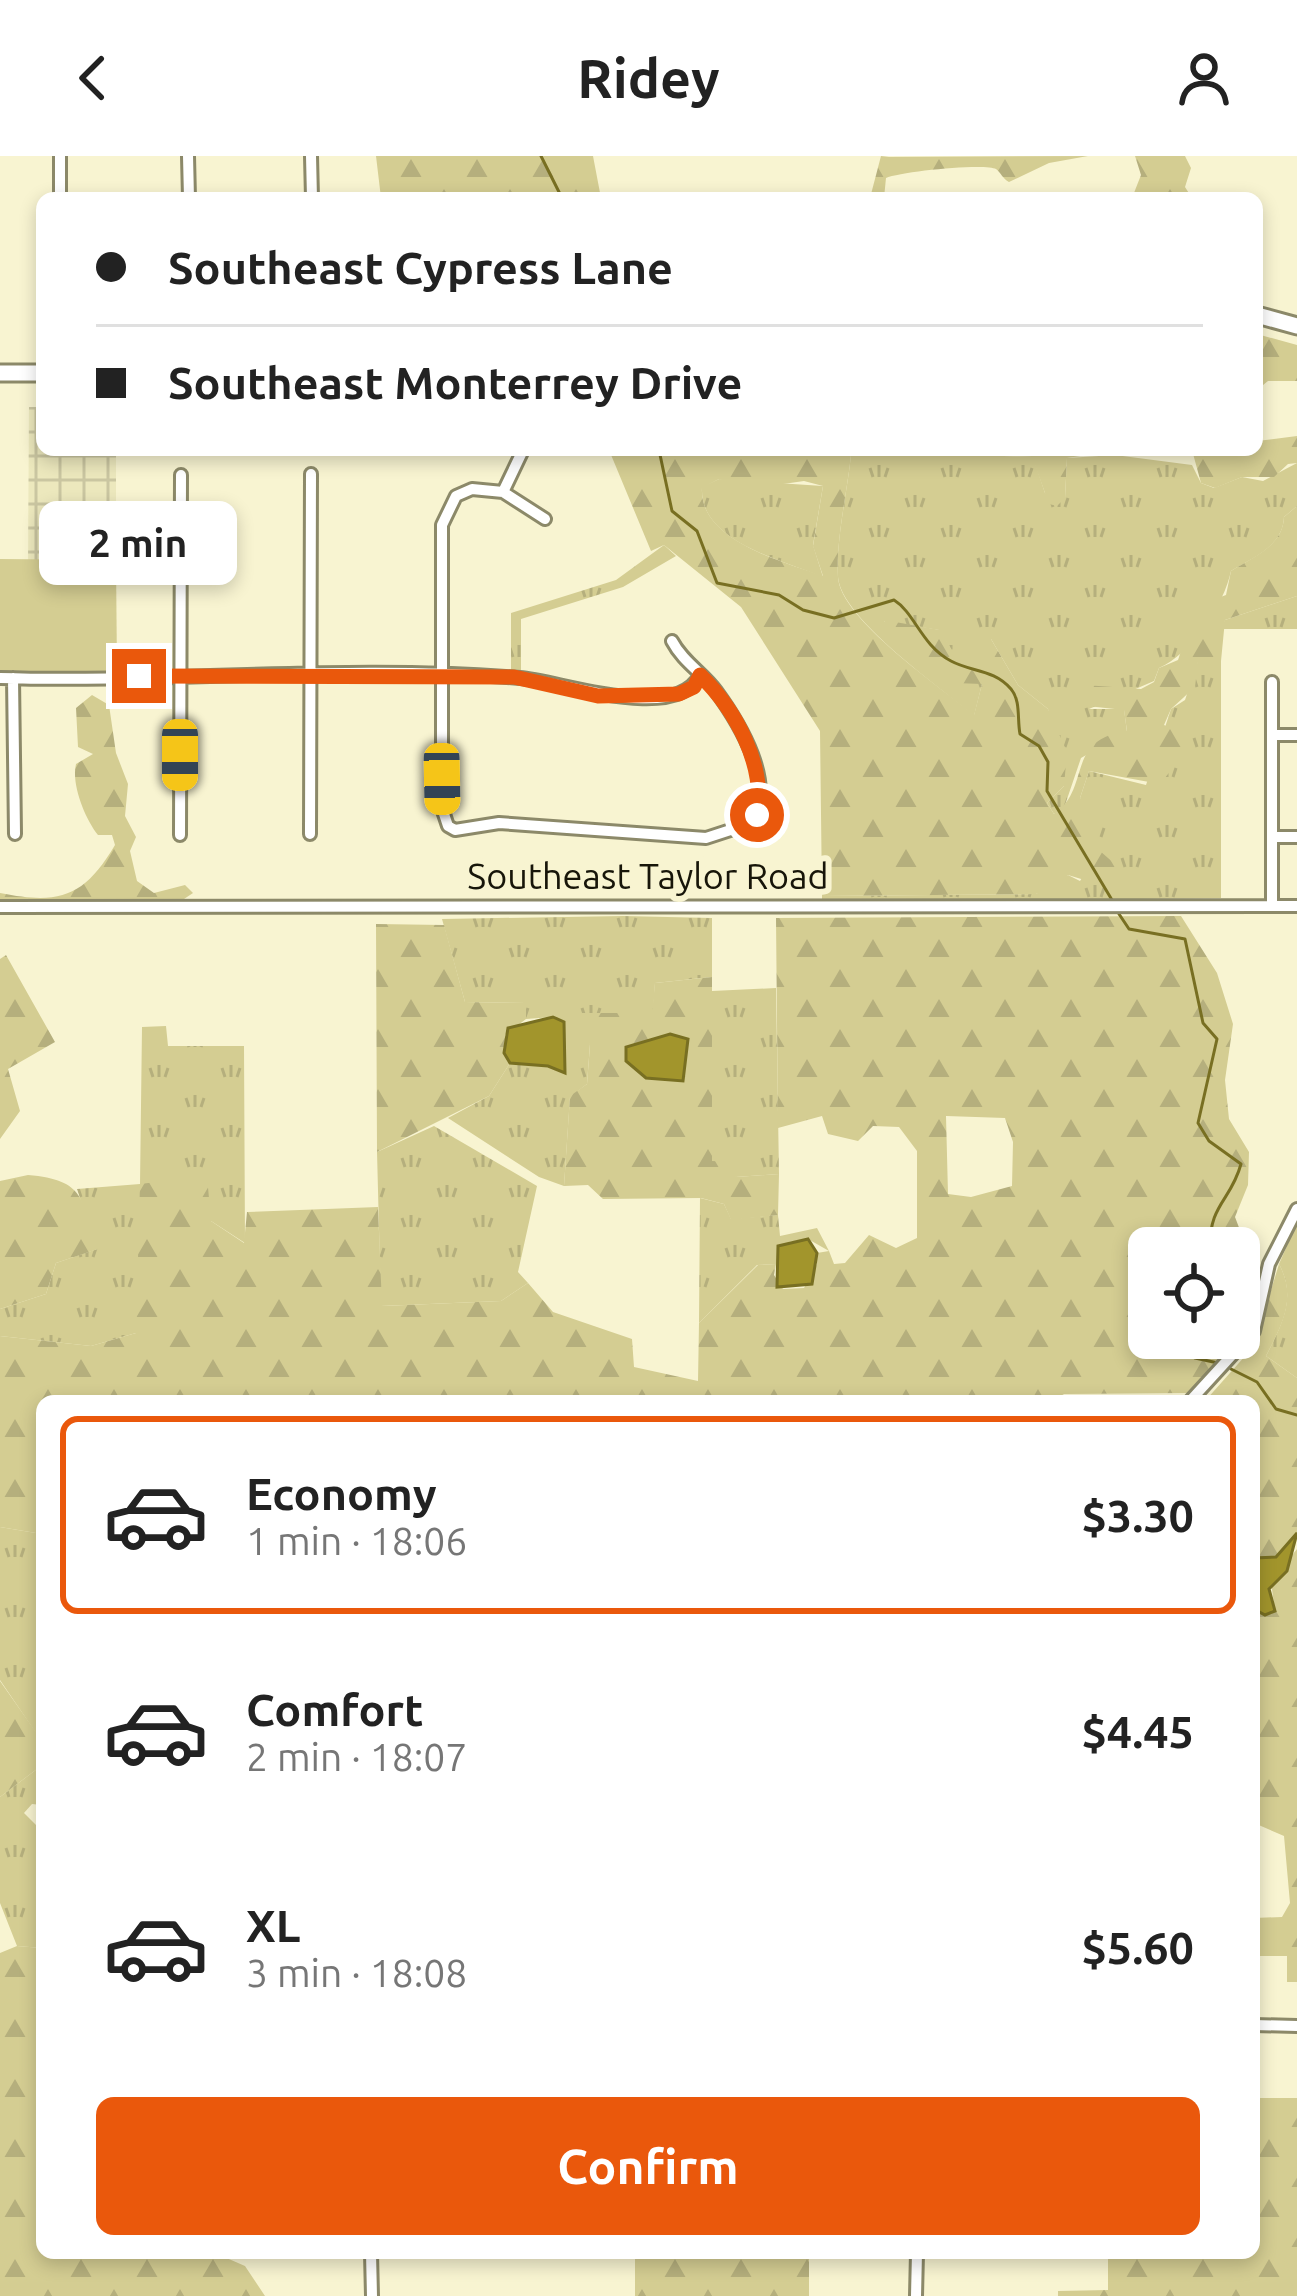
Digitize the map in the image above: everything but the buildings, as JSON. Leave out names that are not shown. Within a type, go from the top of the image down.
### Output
[{"type":"main road","points":[[1263,317],[1297,326]]},
{"type":"main road","points":[[0,373],[36,373]]},
{"type":"street","points":[[60,156],[60,192]]},
{"type":"street","points":[[188,156],[189,192]]},
{"type":"street","points":[[311,156],[312,192]]},
{"type":"street","points":[[514,456],[515,466]]},
{"type":"street","points":[[503,492],[520,456]]},
{"type":"street","points":[[310,834],[311,474]]},
{"type":"street","points":[[180,835],[181,475]]},
{"type":"street","points":[[544,519],[503,492],[472,489],[453,492],[442,525],[444,830],[499,823],[706,838],[757,827],[754,760],[716,691],[672,641]]},
{"type":"street","points":[[15,834],[6,678],[535,679],[598,696],[679,694],[694,687],[700,675]]},
{"type":"street","points":[[1272,682],[1272,906]]},
{"type":"street","points":[[1272,735],[1297,735]]},
{"type":"street","points":[[1274,837],[1297,837]]},
{"type":"street","name":"Southeast Taylor Road","points":[[0,907],[1297,906]]},
{"type":"street","points":[[1195,1395],[1254,1331],[1269,1264],[1297,1209]]},
{"type":"street","points":[[1260,2025],[1297,2026]]},
{"type":"street","points":[[371,2259],[372,2296]]},
{"type":"street","points":[[916,2259],[916,2296]]},
{"type":"shaded area","points":[[29,407],[36,407],[36,456],[116,456],[116,560],[28,560]]},
{"type":"shaded area","points":[[553,1017],[564,1022],[565,1073],[548,1066],[510,1063],[504,1053],[508,1028]]},
{"type":"shaded area","points":[[670,1034],[688,1039],[683,1081],[646,1078],[626,1061],[626,1047]]},
{"type":"shaded area","points":[[808,1239],[817,1253],[812,1284],[777,1287],[778,1246]]},
{"type":"shaded area","points":[[1297,1533],[1287,1571],[1269,1589],[1275,1611],[1265,1615],[1260,1612],[1260,1558],[1276,1557]]},
{"type":"green space","points":[[376,156],[593,156],[600,192],[380,192]]},
{"type":"green space","points":[[881,156],[1088,156],[1049,163],[1009,182],[989,167],[895,175],[886,178],[885,192],[872,192]]},
{"type":"green space","points":[[1135,156],[1185,156],[1191,168],[1185,187],[1188,192],[1134,192],[1141,175]]},
{"type":"green space","points":[[1263,336],[1297,345],[1297,381],[1263,385]]},
{"type":"green space","points":[[1297,436],[1297,463],[1288,464],[1274,477],[1242,477],[1215,488],[1201,483],[1194,456],[1263,456],[1263,440]]},
{"type":"green space","points":[[611,456],[851,456],[839,547],[843,594],[873,632],[974,715],[982,684],[955,683],[889,630],[884,620],[940,630],[952,650],[966,632],[991,639],[1018,685],[1048,709],[1067,752],[1064,786],[1047,803],[1054,814],[1073,791],[1094,744],[1127,731],[1124,710],[1078,705],[1070,684],[1141,689],[1154,682],[1159,668],[1178,660],[1196,606],[1226,595],[1231,571],[1273,543],[1284,517],[1297,506],[1297,596],[1225,620],[1221,661],[1198,662],[1195,687],[1171,709],[1164,725],[1184,733],[1188,749],[1160,784],[1089,771],[1080,798],[1098,814],[1100,851],[1116,865],[1124,893],[1103,877],[1091,882],[1068,875],[1055,888],[1036,894],[822,896],[820,731],[741,607],[664,545],[651,551]],"holes":[[[719,479],[747,489],[804,481],[823,486],[813,546],[823,576],[765,555],[728,535],[705,506],[702,488]]]},
{"type":"green space","points":[[851,456],[1033,457],[1045,493],[1065,498],[1067,458],[1123,456],[1192,465],[1201,483],[1214,488],[1242,477],[1263,481],[1297,463],[1297,506],[1284,517],[1279,536],[1231,571],[1221,599],[1183,652],[1159,668],[1154,681],[1089,709],[1124,709],[1127,732],[1081,758],[1064,808],[1054,814],[1047,803],[1064,786],[1048,709],[1018,685],[991,639],[952,651],[939,630],[884,621],[982,684],[974,716],[918,671],[874,632],[843,594],[838,577]]},
{"type":"green space","points":[[1004,456],[1080,456],[1067,458],[1065,498],[1057,506],[1049,504],[1032,457]]},
{"type":"green space","points":[[719,479],[823,486],[813,545],[823,577],[746,546],[714,522],[702,487]]},
{"type":"green space","points":[[664,545],[676,556],[623,587],[521,619],[521,673],[511,674],[511,613],[616,580]]},
{"type":"green space","points":[[0,559],[116,560],[117,672],[0,671]]},
{"type":"green space","points":[[1297,596],[1297,629],[1221,629],[1225,620]]},
{"type":"green space","points":[[1198,661],[1221,661],[1221,898],[822,903],[822,896],[1036,894],[1068,875],[1080,881],[1099,840],[1080,798],[1089,771],[1146,785],[1171,709],[1185,700]]},
{"type":"green space","points":[[92,695],[109,705],[116,753],[128,784],[125,816],[136,837],[130,851],[137,881],[154,893],[185,885],[193,893],[178,903],[0,903],[0,893],[39,898],[68,893],[92,876],[115,845],[112,835],[98,835],[93,828],[76,781],[76,764],[93,754],[78,747],[76,708]]},
{"type":"green space","points":[[1181,916],[1217,973],[1233,1024],[1225,1080],[1229,1119],[1249,1152],[1248,1185],[1235,1217],[1239,1227],[1128,1227],[1128,1359],[1223,1359],[1188,1393],[36,1395],[36,1533],[0,1527],[0,1336],[91,1346],[136,1333],[140,1184],[207,1176],[211,1221],[244,1243],[247,1212],[378,1207],[382,1306],[501,1301],[528,1283],[553,1312],[632,1339],[634,1367],[698,1381],[699,1323],[758,1265],[776,1264],[774,1275],[783,1289],[804,1288],[817,1264],[817,1253],[829,1251],[834,1264],[845,1263],[869,1235],[896,1248],[917,1238],[917,1151],[899,1127],[873,1126],[858,1141],[828,1134],[822,1116],[778,1128],[776,918]],"holes":[[[946,1116],[1005,1118],[1013,1142],[1012,1186],[971,1197],[948,1194]]]},
{"type":"green space","points":[[712,918],[712,977],[655,983],[653,1013],[578,1013],[590,1044],[587,1084],[570,1097],[564,1186],[539,1177],[448,1118],[489,1096],[510,1063],[564,1067],[553,1017],[526,1019],[526,1003],[465,1002],[442,919]]},
{"type":"green space","points":[[376,924],[444,925],[465,1002],[526,1003],[526,1019],[505,1035],[510,1063],[489,1096],[377,1152]]},
{"type":"green space","points":[[6,955],[55,1042],[8,1069],[20,1111],[0,1139],[0,959]]},
{"type":"green space","points":[[712,977],[712,1161],[734,1162],[736,1177],[779,1174],[778,1215],[731,1220],[724,1204],[701,1198],[603,1199],[588,1185],[564,1186],[570,1096],[587,1084],[590,1045],[573,1019],[578,1013],[652,1013],[655,983]]},
{"type":"green space","points":[[776,988],[779,1174],[736,1177],[712,1161],[712,991]]},
{"type":"green space","points":[[166,1026],[168,1046],[244,1046],[245,1243],[211,1221],[136,1333],[91,1346],[0,1336],[0,1309],[46,1294],[56,1263],[97,1249],[77,1189],[140,1184],[142,1027]]},
{"type":"green space","points":[[434,1126],[537,1186],[518,1272],[528,1283],[501,1301],[381,1306],[377,1152]]},
{"type":"green space","points":[[28,1175],[71,1187],[84,1205],[98,1249],[56,1263],[46,1294],[0,1309],[0,1181]]},
{"type":"green space","points":[[700,1198],[724,1204],[731,1219],[778,1215],[780,1236],[817,1228],[829,1251],[808,1239],[789,1242],[776,1264],[757,1265],[699,1323]]},
{"type":"green space","points":[[1297,1223],[1297,1378],[1266,1356],[1285,1311],[1287,1288],[1279,1264]]},
{"type":"green space","points":[[1279,1264],[1287,1299],[1266,1356],[1297,1378],[1297,1533],[1276,1557],[1260,1558],[1260,1395],[1210,1395],[1242,1359],[1260,1359],[1260,1326]]},
{"type":"green space","points":[[0,1527],[36,1533],[36,1733],[0,1680]]},
{"type":"green space","points":[[1297,1549],[1297,1982],[1287,1982],[1287,1956],[1260,1956],[1260,1918],[1282,1917],[1290,1903],[1284,1836],[1260,1826],[1260,1612],[1275,1611],[1271,1582]]},
{"type":"green space","points":[[0,1681],[36,1732],[36,1770],[0,1797]]},
{"type":"green space","points":[[36,1770],[36,1804],[24,1813],[36,1825],[36,1948],[17,1946],[0,1903],[0,1797]]},
{"type":"green space","points":[[17,1946],[36,1948],[36,2259],[229,2259],[245,2266],[265,2296],[0,2296],[0,1953]]},
{"type":"green space","points":[[1260,2098],[1297,2098],[1297,2296],[1058,2296],[1058,2291],[1108,2290],[1108,2259],[1260,2259]]},
{"type":"green space","points":[[635,2259],[809,2259],[809,2296],[635,2296]]},
{"type":"waterway","points":[[541,156],[559,192]]},
{"type":"waterway","points":[[660,456],[672,511],[697,531],[717,583],[779,595],[803,610],[834,618],[894,600],[941,654],[1011,689],[1020,734],[1039,746],[1048,762],[1047,791],[1112,900]]},
{"type":"waterway","points":[[1119,914],[1129,929],[1185,939],[1203,1023],[1217,1039],[1198,1123],[1209,1141],[1241,1164],[1212,1227]]},
{"type":"waterway","points":[[1200,1359],[1218,1363]]},
{"type":"waterway","points":[[1231,1369],[1257,1382],[1276,1409],[1297,1415]]},
{"type":"route","points":[[139,676],[514,677],[598,696],[679,694],[694,687],[700,675],[716,691],[754,760],[757,815]]}]
